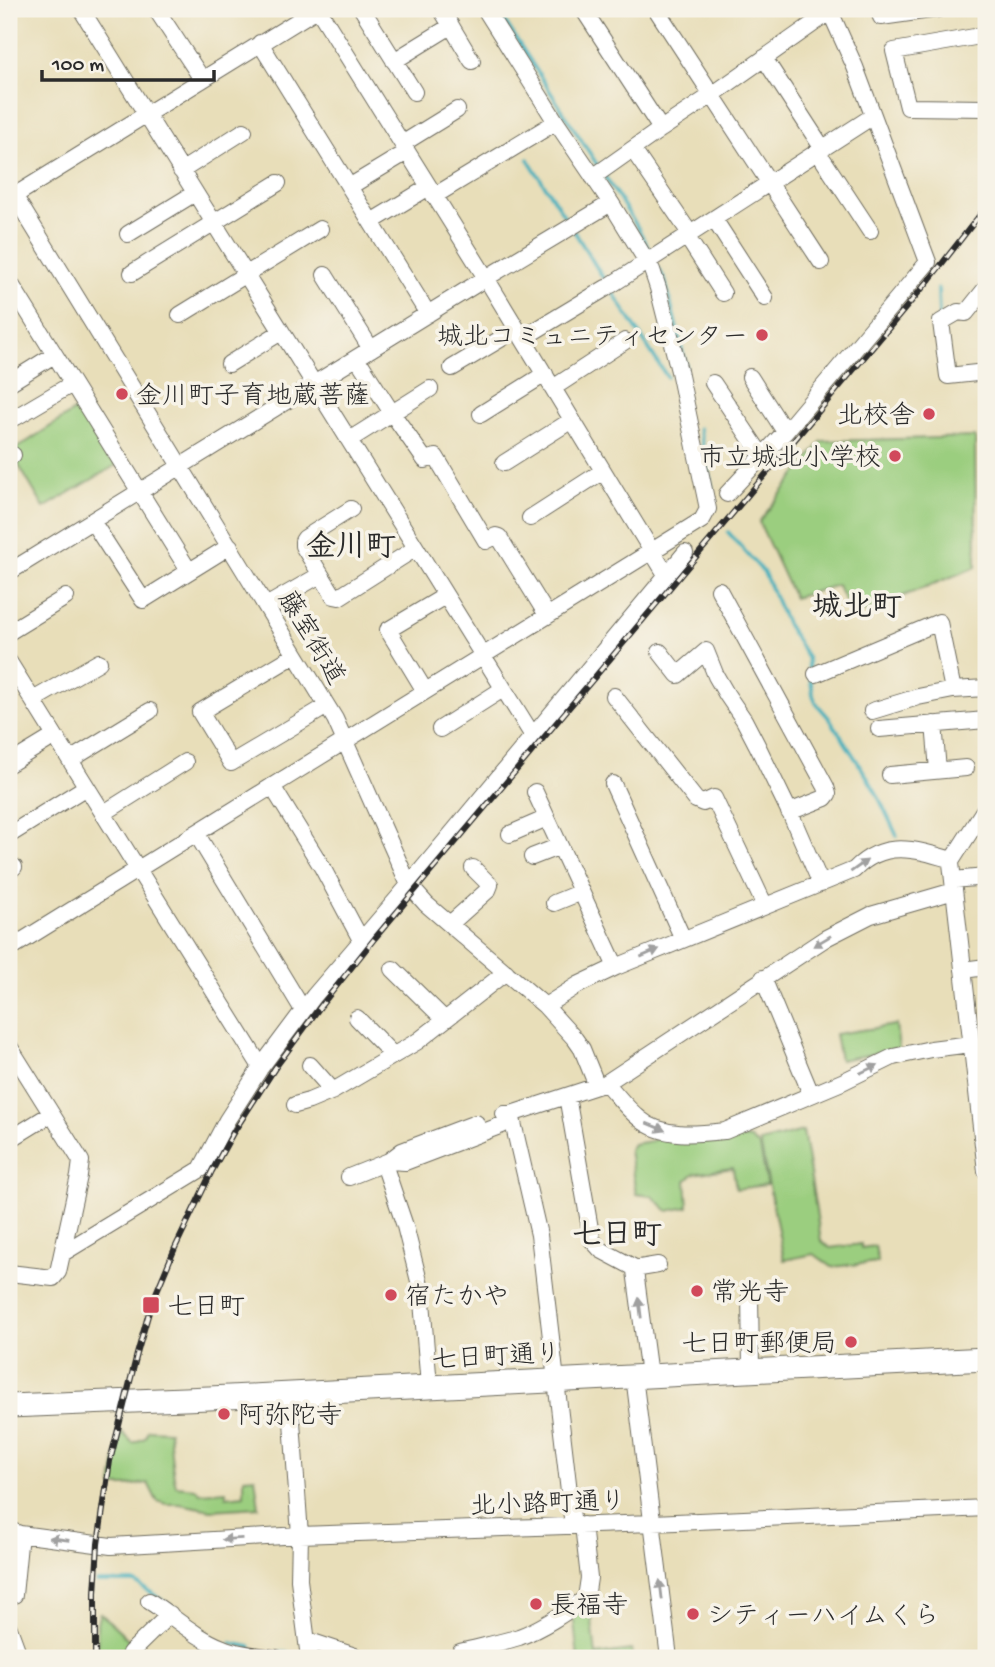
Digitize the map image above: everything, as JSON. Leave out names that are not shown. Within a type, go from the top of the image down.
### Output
[{"type":"highway","name":"七日町通り","points":[[9,1406],[986,1359]]},
{"type":"street","points":[[81,9],[533,736]]},
{"type":"street","points":[[156,9],[202,79]]},
{"type":"street","points":[[11,194],[317,9],[520,333],[667,576]]},
{"type":"street","points":[[362,9],[414,92]]},
{"type":"street","points":[[441,9],[472,61]]},
{"type":"street","points":[[583,9],[661,129]]},
{"type":"street","points":[[656,9],[821,262]]},
{"type":"street","points":[[878,9],[881,17],[938,9]]},
{"type":"street","points":[[9,949],[702,520],[708,509],[652,260],[611,203],[601,172],[556,122],[488,10]]},
{"type":"street","points":[[601,172],[831,10],[928,262],[785,432],[727,494]]},
{"type":"street","points":[[394,61],[451,26]]},
{"type":"street","points":[[986,35],[894,51],[908,107],[986,108]]},
{"type":"street","points":[[260,43],[428,314]]},
{"type":"street","points":[[764,58],[870,230]]},
{"type":"street","points":[[349,187],[457,110]]},
{"type":"street","points":[[452,369],[608,287],[873,117]]},
{"type":"street","points":[[371,222],[556,122]]},
{"type":"street","points":[[181,171],[244,131]]},
{"type":"street","points":[[634,150],[723,293]]},
{"type":"street","points":[[132,273],[278,183]]},
{"type":"street","points":[[128,234],[195,193]]},
{"type":"street","name":"藤室街道","points":[[11,194],[327,706],[345,740],[409,885],[419,898],[545,1006],[575,1039],[601,1084]]},
{"type":"street","points":[[9,572],[611,203]]},
{"type":"street","points":[[714,219],[765,298]]},
{"type":"street","points":[[180,315],[320,229]]},
{"type":"street","points":[[325,275],[392,414],[425,460],[436,457],[486,541],[499,537],[547,615]]},
{"type":"street","points":[[9,281],[15,306],[54,355],[190,571]]},
{"type":"street","points":[[986,288],[966,313],[958,312],[941,322],[948,376],[986,372]]},
{"type":"street","points":[[229,364],[281,332]]},
{"type":"street","points":[[481,414],[625,341]]},
{"type":"street","points":[[9,383],[54,355]]},
{"type":"street","points":[[750,377],[785,432]]},
{"type":"street","points":[[713,383],[762,456]]},
{"type":"street","points":[[16,417],[72,384]]},
{"type":"street","points":[[349,440],[430,389]]},
{"type":"street","points":[[504,463],[572,420]]},
{"type":"street","points":[[530,518],[603,471]]},
{"type":"street","points":[[351,509],[303,541],[303,546],[334,596],[339,597],[415,548]]},
{"type":"street","points":[[92,521],[143,600],[230,546]]},
{"type":"street","points":[[63,1253],[201,1169],[227,1120],[261,1067],[303,1010],[685,553]]},
{"type":"street","points":[[267,606],[320,575]]},
{"type":"street","points":[[719,590],[826,787],[828,794],[825,798],[789,812]]},
{"type":"street","points":[[425,691],[388,630],[445,596]]},
{"type":"street","points":[[9,632],[66,597]]},
{"type":"street","points":[[816,674],[939,622],[953,690]]},
{"type":"street","points":[[660,652],[678,675],[706,651],[716,676],[744,720],[821,884]]},
{"type":"street","points":[[295,655],[200,712],[231,763],[327,706]]},
{"type":"street","points":[[9,662],[261,1067]]},
{"type":"street","points":[[33,700],[99,662]]},
{"type":"street","points":[[872,711],[918,697],[953,690],[986,688]]},
{"type":"street","points":[[440,729],[503,689]]},
{"type":"street","points":[[614,696],[696,800],[703,803],[714,798],[765,906]]},
{"type":"street","points":[[70,760],[149,711]]},
{"type":"street","points":[[879,729],[986,720]]},
{"type":"street","points":[[934,724],[937,770]]},
{"type":"street","points":[[9,764],[55,736]]},
{"type":"street","points":[[104,813],[184,762]]},
{"type":"street","points":[[890,775],[966,768]]},
{"type":"street","points":[[613,784],[683,939]]},
{"type":"street","points":[[272,786],[322,867],[361,940]]},
{"type":"street","points":[[9,835],[86,787]]},
{"type":"street","points":[[536,792],[616,967]]},
{"type":"street","points":[[986,807],[952,860],[971,1044],[981,1093],[986,1171]]},
{"type":"street","points":[[510,834],[547,818]]},
{"type":"street","points":[[196,833],[303,1010]]},
{"type":"street","points":[[532,857],[560,846]]},
{"type":"street","points":[[545,1006],[578,985],[616,967],[854,870],[862,862],[880,853],[893,849],[918,850],[952,860]]},
{"type":"street","points":[[450,924],[488,890],[490,885],[473,868]]},
{"type":"street","points":[[349,1177],[386,1162],[405,1163],[502,1125],[511,1114],[601,1084],[826,938],[871,915],[986,877]]},
{"type":"street","points":[[554,903],[581,892]]},
{"type":"street","points":[[963,970],[986,967]]},
{"type":"street","points":[[393,969],[444,1020]]},
{"type":"street","points":[[295,1105],[333,1091],[418,1041],[506,972]]},
{"type":"street","points":[[763,978],[811,1094]]},
{"type":"street","points":[[357,1018],[393,1055]]},
{"type":"street","points":[[601,1084],[639,1119],[656,1129],[671,1132],[725,1131],[893,1058],[931,1049],[971,1044]]},
{"type":"street","points":[[9,1046],[14,1067],[51,1114],[81,1161],[58,1272],[53,1278],[9,1273]]},
{"type":"street","points":[[310,1065],[333,1091]]},
{"type":"street","points":[[567,1096],[592,1240],[601,1250],[634,1269],[658,1265]]},
{"type":"street","points":[[9,1140],[51,1114]]},
{"type":"street","points":[[460,1652],[525,1634],[566,1612],[586,1598],[589,1578],[578,1525],[556,1380],[539,1235],[511,1114]]},
{"type":"street","points":[[386,1162],[421,1289],[429,1386]]},
{"type":"street","points":[[634,1269],[653,1523],[669,1658]]},
{"type":"street","points":[[750,1291],[751,1370]]},
{"type":"street","points":[[290,1393],[300,1535],[299,1580],[309,1658]]},
{"type":"street","name":"北小路町通り","points":[[15,1532],[111,1546],[300,1535],[986,1508]]},
{"type":"street","points":[[9,1598],[14,1595],[15,1532]]},
{"type":"street","points":[[149,1601],[199,1636],[224,1649],[276,1658]]},
{"type":"street","points":[[134,1658],[130,1653],[170,1614]]},
{"type":"street","points":[[10,1635],[20,1658]]},
{"type":"street","points":[[307,1640],[355,1656]]},
{"type":"green space","points":[[82,406],[118,464],[44,508],[11,452]]},
{"type":"green space","name":"市立城北小学校","points":[[975,437],[976,567],[853,616],[837,585],[794,598],[759,522],[822,441]]},
{"type":"green space","points":[[896,1025],[899,1049],[840,1060],[835,1034]]},
{"type":"green space","points":[[803,1131],[821,1241],[830,1248],[861,1244],[861,1248],[875,1246],[878,1262],[832,1267],[814,1254],[784,1260],[760,1142]]},
{"type":"green space","points":[[663,1136],[730,1136],[750,1139],[760,1147],[767,1185],[736,1189],[733,1168],[693,1174],[686,1181],[688,1207],[668,1211],[652,1196],[636,1194],[629,1150],[633,1144]]},
{"type":"green space","points":[[148,1430],[169,1431],[176,1486],[195,1488],[200,1493],[226,1491],[226,1497],[244,1495],[244,1478],[255,1477],[259,1507],[211,1510],[166,1504],[157,1501],[148,1483],[112,1486],[122,1432],[133,1443],[145,1438]]},
{"type":"green space","points":[[591,1612],[596,1655],[632,1650],[633,1658],[578,1658],[573,1614]]},
{"type":"green space","points":[[100,1613],[131,1644],[116,1658],[98,1658],[97,1623]]},
{"type":"waterway","points":[[497,9],[598,166]]},
{"type":"waterway","points":[[528,159],[568,222]]},
{"type":"waterway","points":[[604,175],[651,253]]},
{"type":"waterway","points":[[574,231],[607,284]]},
{"type":"waterway","points":[[659,269],[665,280],[686,366]]},
{"type":"waterway","points":[[938,289],[939,318]]},
{"type":"waterway","points":[[612,291],[667,377]]},
{"type":"waterway","points":[[699,428],[712,488]]},
{"type":"waterway","points":[[728,532],[764,573],[787,625],[807,657],[816,703],[830,719],[866,775],[897,836]]},
{"type":"waterway","points":[[97,1582],[134,1582],[196,1625]]},
{"type":"waterway","points":[[231,1643],[251,1647]]},
{"type":"waterway","points":[[279,1652],[292,1654]]},
{"type":"waterway","points":[[315,1655],[330,1658]]},
{"type":"railway","points":[[95,1658],[98,1544],[110,1461],[137,1354],[151,1305],[175,1248],[233,1133],[275,1068],[375,938],[930,279],[986,207]]},
{"type":"place","name":"城北コミュニティセンター","points":[[762,335]]},
{"type":"place","name":"金川町子育地蔵菩薩","points":[[122,394]]},
{"type":"place","name":"北校舎","points":[[929,414]]},
{"type":"place","name":"市立城北小学校","points":[[895,456]]},
{"type":"place","name":"常光寺","points":[[697,1291]]},
{"type":"place","name":"宿たかや","points":[[391,1295]]},
{"type":"place","name":"七日町","points":[[151,1305]]},
{"type":"place","name":"七日町郵便局","points":[[851,1342]]},
{"type":"place","name":"阿弥陀寺","points":[[224,1414]]},
{"type":"place","name":"長福寺","points":[[536,1604]]},
{"type":"place","name":"シティーハイムくら","points":[[693,1614]]},
{"type":"district","name":"金川町","points":[[351,545]]},
{"type":"district","name":"城北町","points":[[857,605]]},
{"type":"district","name":"七日町","points":[[617,1233]]}]
